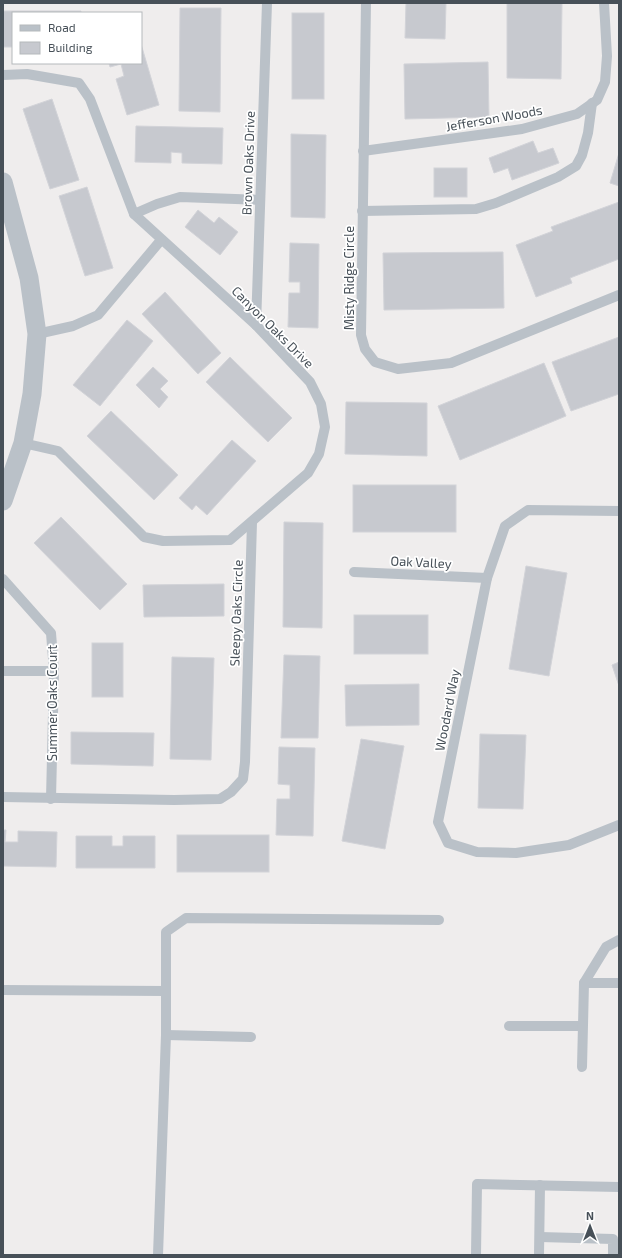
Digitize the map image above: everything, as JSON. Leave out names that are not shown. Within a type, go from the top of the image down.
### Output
[{"type":"street","points":[[3,182],[29,278],[37,334],[32,394],[23,443],[3,502]]},
{"type":"lane","name":"Brown Oaks Drive","points":[[256,324],[267,3]]},
{"type":"lane","name":"Misty Ridge Circle","points":[[366,3],[361,335],[366,349],[375,362],[398,369],[451,363],[619,295]]},
{"type":"lane","name":"Jefferson Woods","points":[[363,151],[522,129],[578,114],[597,100],[606,82],[607,56],[604,3]]},
{"type":"lane","name":"Canyon Oaks Drive","points":[[3,75],[27,74],[79,83],[90,99],[134,214],[161,240],[256,324],[310,382],[321,404],[325,427],[319,454],[308,473],[252,522]]},
{"type":"lane","points":[[362,210],[476,209],[496,203],[558,177],[576,166],[582,155],[588,133],[592,104]]},
{"type":"lane","points":[[134,214],[157,204],[180,197],[260,200]]},
{"type":"lane","points":[[37,334],[73,326],[98,315],[161,240]]},
{"type":"lane","name":"Sleepy Oaks Circle","points":[[23,443],[58,451],[144,537],[163,541],[230,540],[252,522]]},
{"type":"lane","name":"Woodard Way","points":[[619,511],[528,510],[505,526],[486,578],[438,822],[448,843],[477,852],[516,853],[569,845],[619,825]]},
{"type":"lane","name":"Sleepy Oaks Circle","points":[[3,797],[51,799],[220,799],[232,792],[243,779],[252,522]]},
{"type":"lane","name":"Oak Valley","points":[[354,572],[486,578]]},
{"type":"lane","name":"Summer Oaks Court","points":[[3,578],[51,633],[54,671],[51,799]]},
{"type":"lane","points":[[3,671],[54,671]]},
{"type":"lane","points":[[158,1255],[166,1035],[166,932],[186,918],[440,920]]},
{"type":"lane","points":[[582,1067],[584,983],[606,947],[619,940]]},
{"type":"lane","points":[[584,983],[619,983]]},
{"type":"lane","points":[[3,990],[166,992]]},
{"type":"lane","points":[[509,1026],[582,1026]]},
{"type":"lane","points":[[166,1035],[251,1037]]},
{"type":"lane","points":[[476,1255],[477,1184],[619,1187]]},
{"type":"lane","points":[[539,1255],[540,1185]]},
{"type":"lane","points":[[540,1237],[613,1239],[613,1255]]},
{"type":"building","points":[[406,3],[446,3],[445,39],[405,38]]},
{"type":"building","points":[[507,3],[562,3],[561,79],[507,78]]},
{"type":"building","points":[[180,8],[221,8],[220,112],[179,111]]},
{"type":"building","points":[[3,11],[81,11],[12,12],[12,47],[3,47]]},
{"type":"building","points":[[292,13],[324,13],[324,99],[292,99]]},
{"type":"building","points":[[142,47],[159,105],[127,115],[116,79],[124,76],[121,64],[142,64]]},
{"type":"building","points":[[488,62],[489,117],[405,119],[404,64]]},
{"type":"building","points":[[109,64],[121,64],[110,67]]},
{"type":"building","points":[[52,99],[79,180],[50,189],[23,109]]},
{"type":"building","points":[[136,126],[223,128],[222,164],[182,163],[182,153],[171,152],[171,163],[135,162]]},
{"type":"building","points":[[291,134],[326,135],[325,218],[291,217]]},
{"type":"building","points":[[533,141],[538,153],[553,148],[559,163],[512,180],[508,168],[494,173],[489,158]]},
{"type":"building","points":[[619,153],[619,186],[610,183]]},
{"type":"building","points":[[434,168],[467,168],[467,197],[434,197]]},
{"type":"building","points":[[87,187],[113,268],[85,276],[59,196]]},
{"type":"building","points":[[619,202],[619,259],[570,278],[572,283],[536,297],[516,245],[553,231],[551,227]]},
{"type":"building","points":[[198,210],[214,223],[219,217],[238,232],[220,255],[185,227]]},
{"type":"building","points":[[290,243],[319,244],[318,328],[288,327],[289,293],[300,293],[300,282],[289,282]]},
{"type":"building","points":[[503,252],[504,308],[384,310],[383,253]]},
{"type":"building","points":[[165,292],[221,353],[198,374],[142,314]]},
{"type":"building","points":[[127,320],[153,341],[100,406],[73,385]]},
{"type":"building","points":[[619,337],[619,394],[571,411],[552,362]]},
{"type":"building","points":[[230,357],[292,418],[268,442],[206,382]]},
{"type":"building","points":[[544,363],[566,416],[460,460],[438,406]]},
{"type":"building","points":[[153,367],[168,381],[160,389],[168,397],[159,408],[136,385]]},
{"type":"building","points":[[346,402],[427,403],[427,456],[345,454]]},
{"type":"building","points":[[111,411],[178,475],[154,500],[87,436]]},
{"type":"building","points":[[232,440],[256,461],[207,515],[196,505],[192,510],[179,498]]},
{"type":"building","points":[[353,485],[456,485],[456,532],[353,532]]},
{"type":"building","points":[[61,517],[127,584],[100,610],[34,543]]},
{"type":"building","points":[[284,522],[323,523],[322,628],[283,627]]},
{"type":"building","points":[[526,566],[567,573],[549,676],[509,669]]},
{"type":"building","points":[[224,584],[224,616],[144,617],[143,585]]},
{"type":"building","points":[[354,615],[428,615],[428,654],[354,654]]},
{"type":"building","points":[[92,643],[123,643],[123,697],[92,697]]},
{"type":"building","points":[[284,655],[320,656],[318,738],[281,738]]},
{"type":"building","points":[[172,657],[214,658],[211,760],[170,759]]},
{"type":"building","points":[[619,662],[619,686],[612,665]]},
{"type":"building","points":[[419,684],[419,725],[346,726],[345,685]]},
{"type":"building","points":[[71,732],[154,733],[153,766],[71,764]]},
{"type":"building","points":[[480,734],[526,735],[523,809],[478,808]]},
{"type":"building","points":[[361,739],[404,746],[385,849],[342,841]]},
{"type":"building","points":[[279,747],[315,748],[313,836],[276,835],[277,799],[290,799],[290,785],[278,784]]},
{"type":"building","points":[[3,830],[6,830],[5,842],[18,842],[18,831],[57,832],[56,867],[3,866]]},
{"type":"building","points":[[177,835],[269,835],[269,872],[177,872]]},
{"type":"building","points":[[76,836],[112,836],[112,846],[123,846],[123,836],[155,836],[155,868],[76,868]]}]
